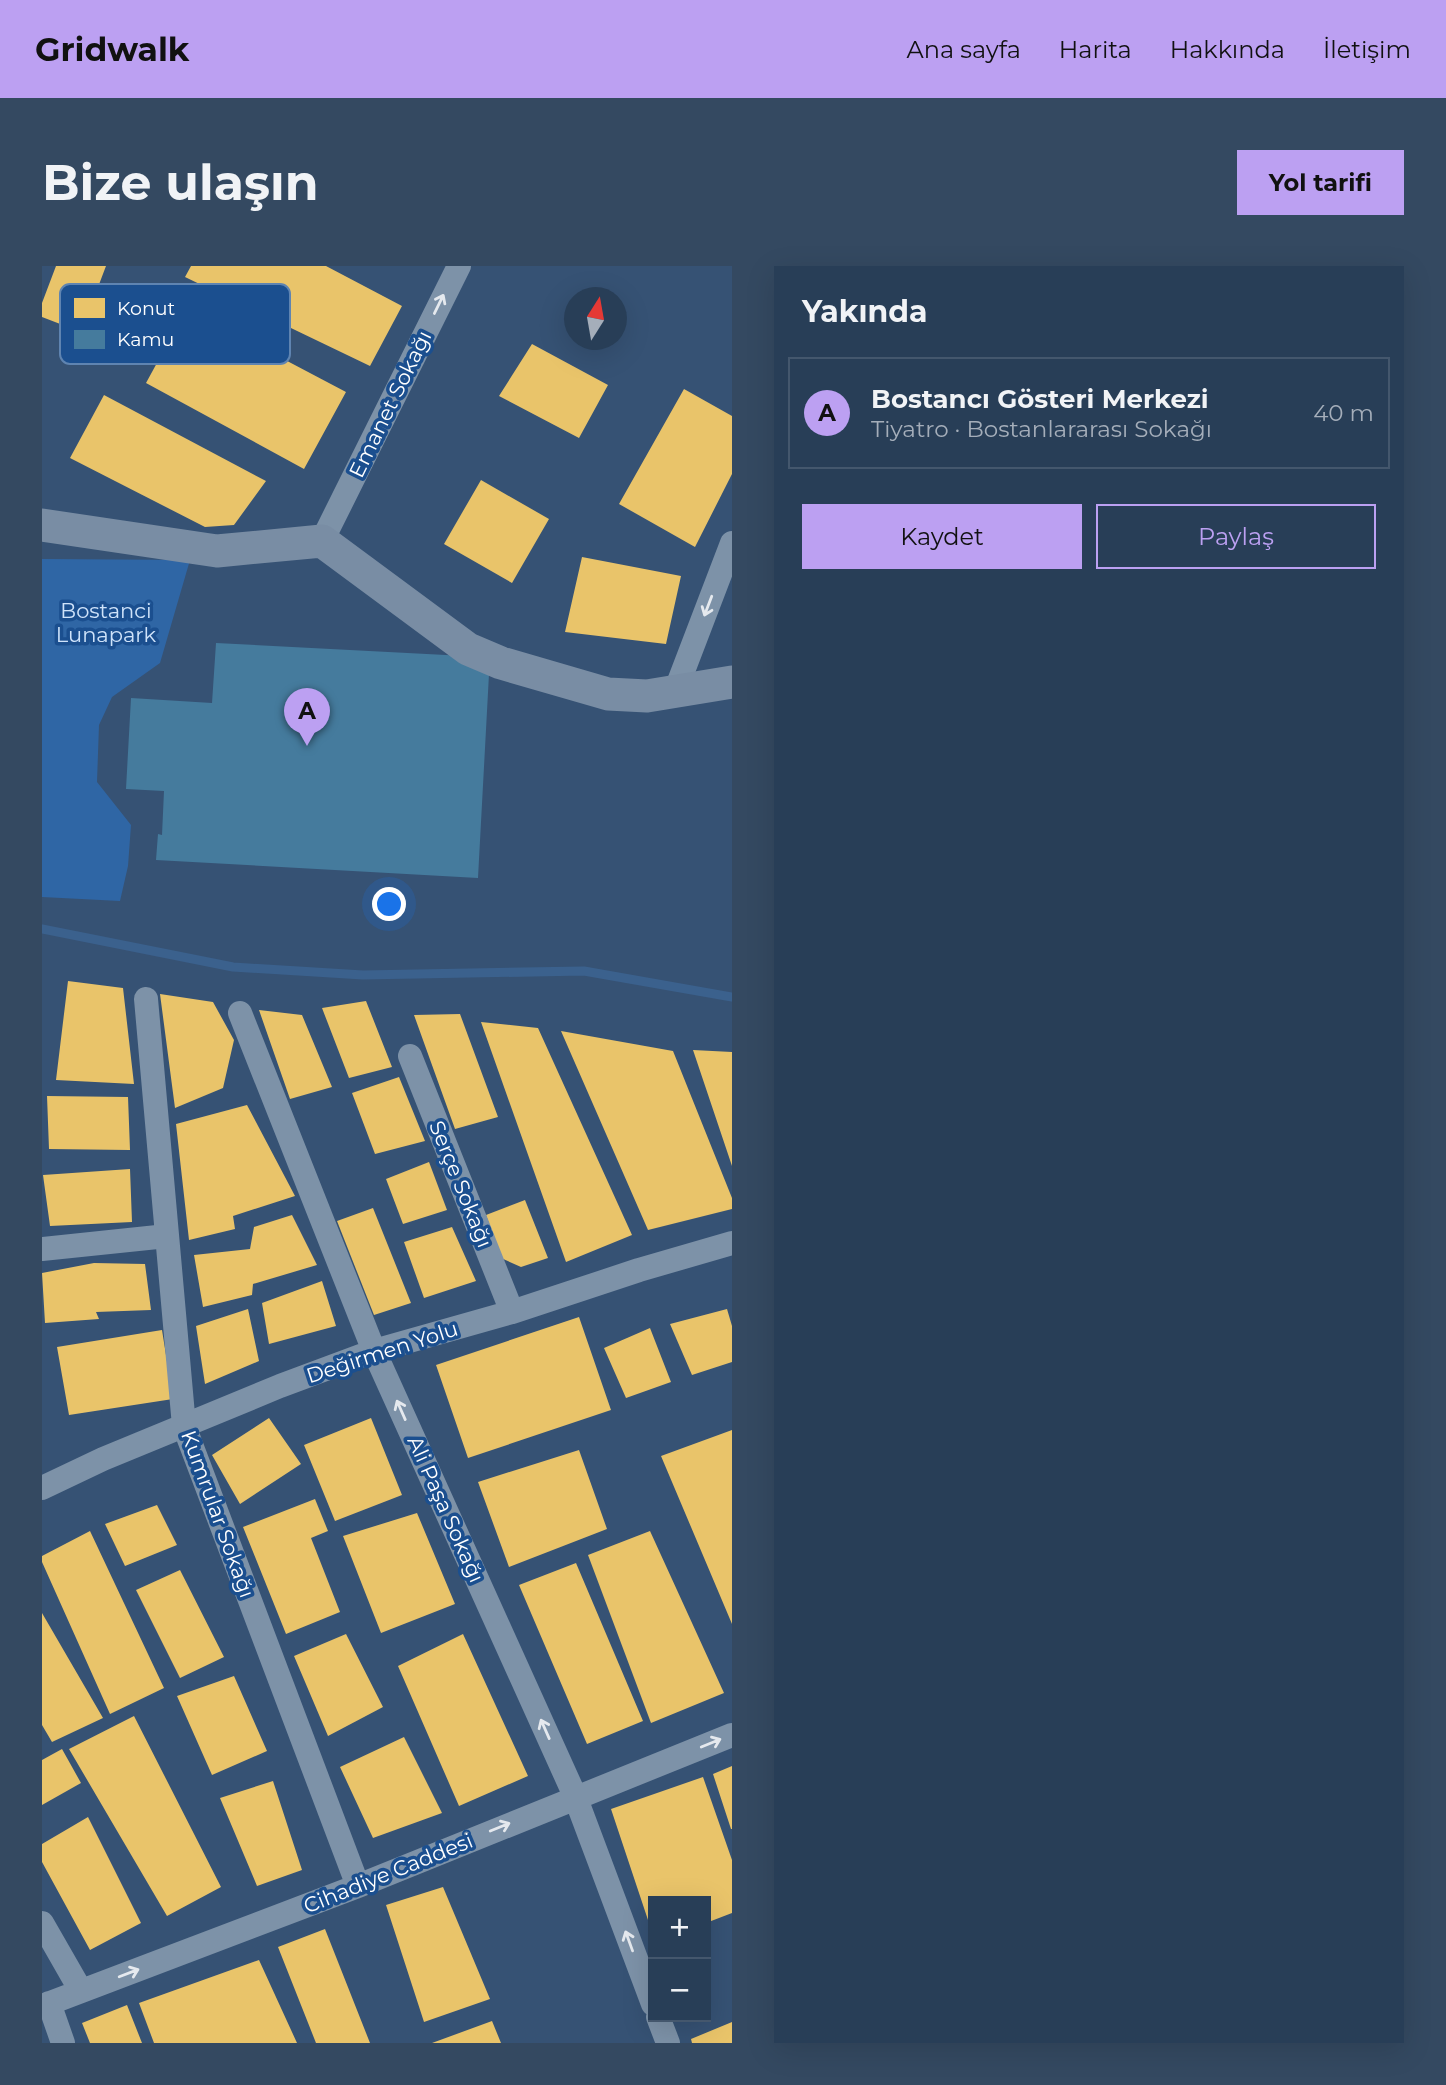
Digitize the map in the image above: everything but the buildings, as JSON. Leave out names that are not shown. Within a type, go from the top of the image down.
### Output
[{"type":"main road","points":[[42,526],[217,551],[322,541],[468,649],[501,663],[608,694],[647,696],[732,682]]},
{"type":"street","name":"Emanet Sokağı","points":[[322,541],[458,266]]},
{"type":"street","points":[[675,692],[732,543]]},
{"type":"street","name":"Kumrular Sokağı","points":[[146,999],[184,1426],[358,1886]]},
{"type":"street","name":"Ali Paşa Sokağı","points":[[240,1013],[374,1351],[575,1796],[648,1991]]},
{"type":"street","name":"Serçe Sokağı","points":[[410,1056],[512,1312]]},
{"type":"street","points":[[42,1249],[167,1236]]},
{"type":"street","name":"Değirmen Yolu","points":[[42,1488],[103,1459],[374,1351],[512,1312],[732,1243]]},
{"type":"street","name":"Cihadiye Caddesi","points":[[45,2005],[358,1886],[575,1796],[732,1735]]},
{"type":"street","points":[[42,1923],[81,1991]]},
{"type":"street","points":[[45,2005],[63,2043]]},
{"type":"street","points":[[660,2022],[668,2043]]},
{"type":"green space","name":"Bostanci Lunapark","points":[[42,559],[190,560],[160,663],[112,697],[99,725],[97,782],[131,825],[128,866],[120,901],[42,897]]},
{"type":"waterway","points":[[42,929],[233,967],[363,975],[584,971],[732,997]]},
{"type":"place","name":"Bostancı Gösteri Merkezi","points":[[307,746]]}]
